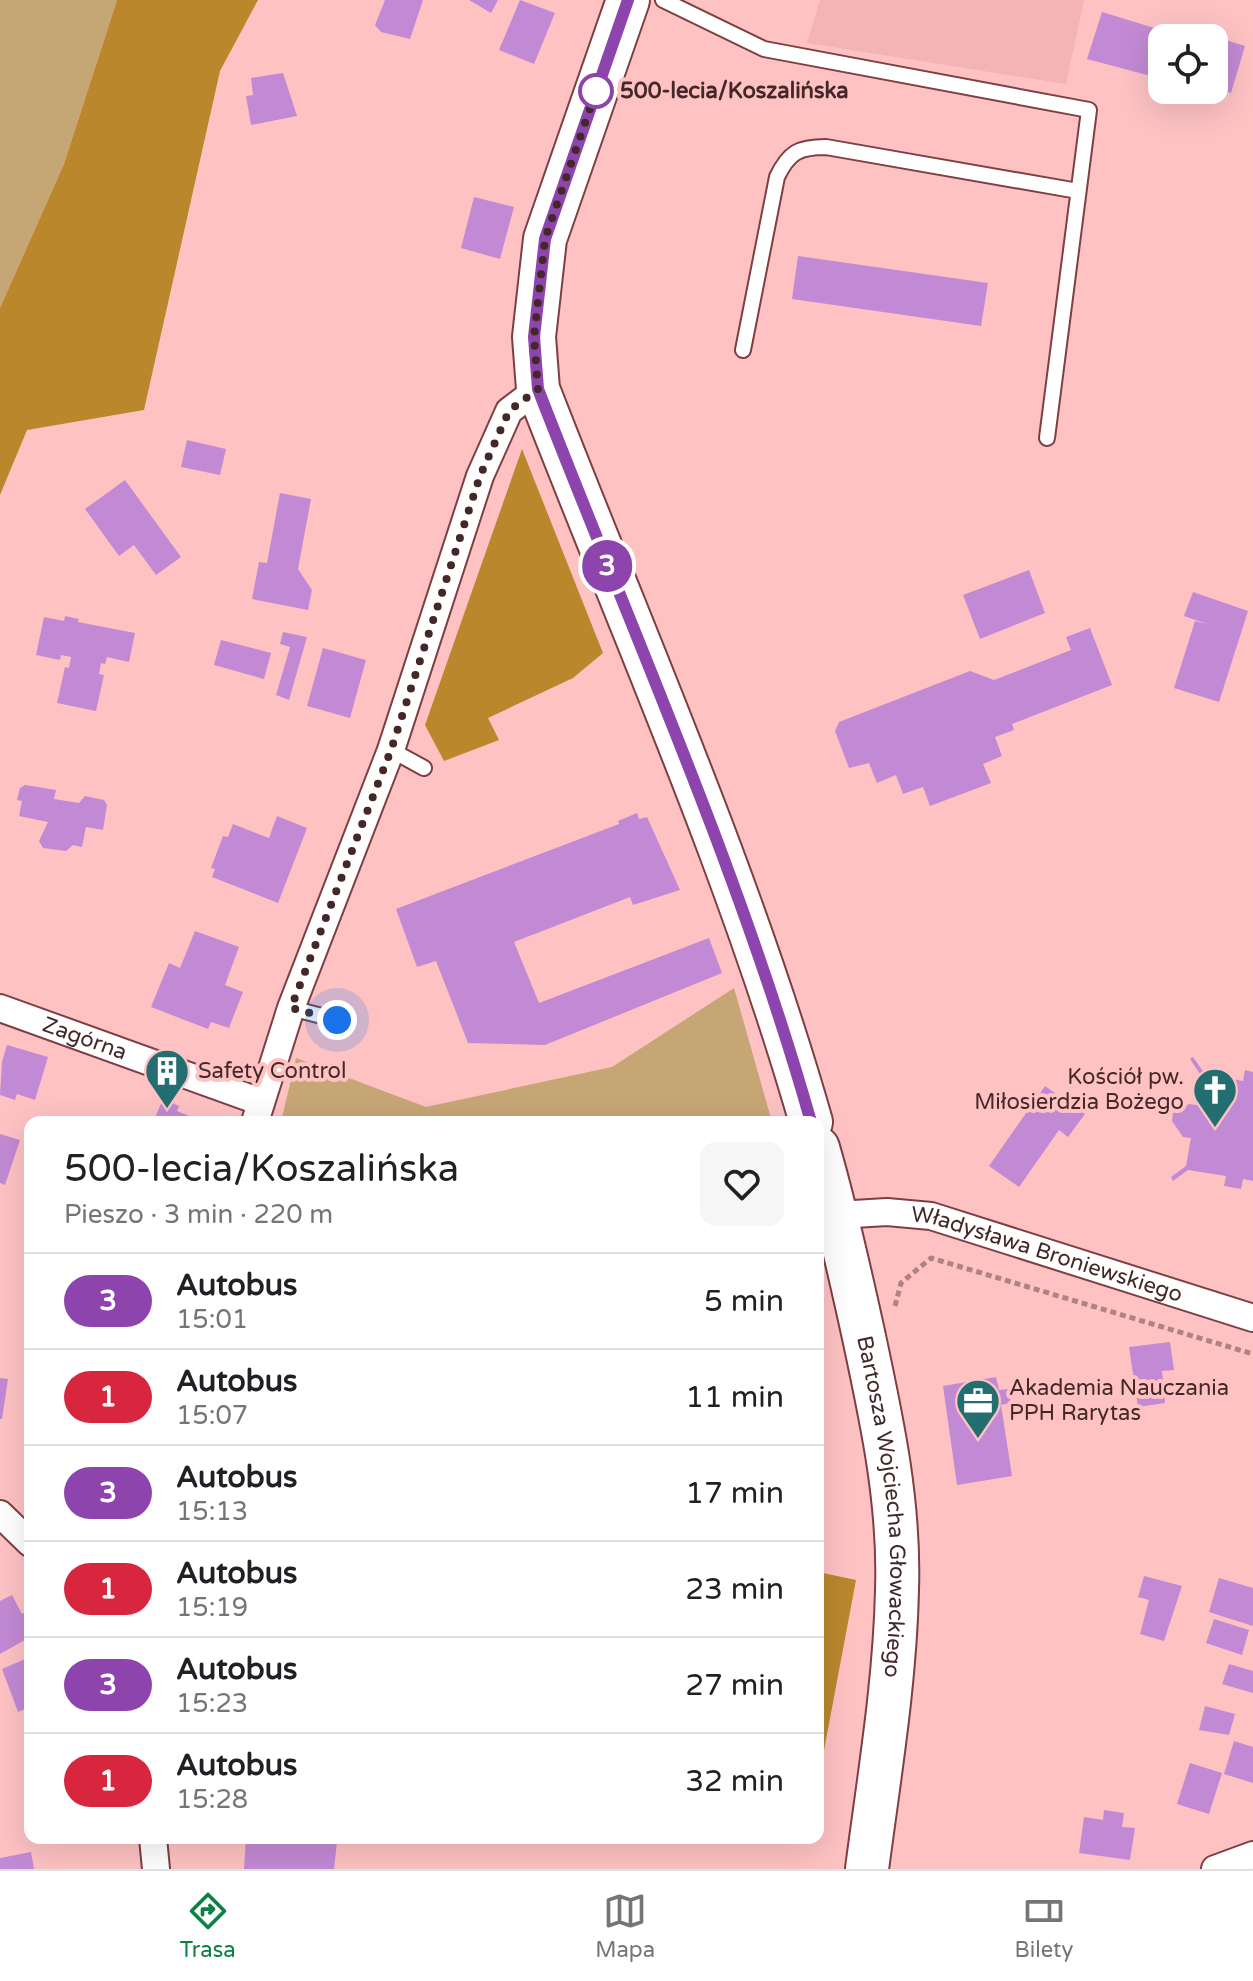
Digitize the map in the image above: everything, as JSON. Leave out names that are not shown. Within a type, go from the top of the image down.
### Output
[{"type":"main road","points":[[628,0],[545,239],[534,337],[538,389],[739,899],[779,1012],[809,1116]]},
{"type":"main road","name":"Bartosza Wojciecha Głowackiego","points":[[824,1169],[885,1433],[894,1503],[897,1590],[885,1728],[867,1869]]},
{"type":"street","points":[[258,1112],[291,1008],[391,750],[480,476],[509,411],[538,389]]},
{"type":"street","name":"Zagórna","points":[[0,1008],[258,1112]]},
{"type":"street","name":"Władysława Broniewskiego","points":[[837,1215],[887,1212],[931,1216],[1253,1318]]},
{"type":"street","points":[[0,1514],[24,1537]]},
{"type":"street","points":[[154,1844],[156,1869]]},
{"type":"street","points":[[1215,1869],[1253,1855]]},
{"type":"lane","points":[[663,0],[764,49],[1089,110],[1047,438]]},
{"type":"lane","points":[[743,350],[777,177],[786,158],[801,147],[826,147],[1078,191]]},
{"type":"lane","points":[[391,750],[424,768]]},
{"type":"lane","points":[[291,1008],[337,1020]]},
{"type":"path","points":[[891,1319],[901,1283],[931,1258],[1253,1354]]},
{"type":"shaded area","points":[[0,0],[117,0],[64,164],[0,308]]},
{"type":"shaded area","points":[[117,0],[258,0],[220,71],[144,410],[27,430],[0,495],[0,308],[64,164]]},
{"type":"shaded area","points":[[820,0],[1084,0],[1066,84],[807,43]]},
{"type":"shaded area","points":[[522,449],[603,653],[573,678],[488,718],[499,740],[444,761],[425,725]]},
{"type":"shaded area","points":[[734,988],[770,1116],[282,1116],[296,1058],[426,1107],[612,1067]]},
{"type":"shaded area","points":[[824,1573],[856,1580],[824,1750]]},
{"type":"building","points":[[385,0],[423,0],[410,39],[381,32],[375,25]]},
{"type":"building","points":[[469,0],[498,0],[491,13]]},
{"type":"building","points":[[520,0],[555,13],[534,64],[499,50]]},
{"type":"building","points":[[1102,12],[1148,26],[1148,75],[1087,59]]},
{"type":"building","points":[[1228,41],[1245,46],[1231,93],[1228,92]]},
{"type":"building","points":[[283,73],[297,116],[251,125],[246,96],[253,95],[251,78]]},
{"type":"building","points":[[474,197],[514,207],[500,259],[461,248]]},
{"type":"building","points":[[798,256],[988,283],[981,326],[792,299]]},
{"type":"building","points":[[187,440],[226,449],[220,475],[181,467]]},
{"type":"building","points":[[125,480],[181,557],[156,575],[134,545],[119,556],[85,509]]},
{"type":"building","points":[[280,493],[311,499],[298,569],[312,590],[308,610],[252,599],[259,562],[267,563]]},
{"type":"building","points":[[1029,570],[1045,613],[980,639],[963,595]]},
{"type":"building","points":[[1193,592],[1248,611],[1219,702],[1174,688],[1195,621],[1207,624],[1184,616]]},
{"type":"building","points":[[65,616],[79,619],[78,622],[135,633],[129,662],[107,657],[105,664],[101,663],[99,674],[104,675],[96,711],[57,703],[65,667],[69,668],[71,657],[61,655],[60,660],[36,655],[44,617],[64,621]]},
{"type":"building","points":[[1090,628],[1112,685],[1012,724],[1014,730],[995,737],[1002,756],[983,764],[991,783],[930,806],[923,787],[903,794],[896,775],[877,783],[869,763],[849,768],[835,731],[839,722],[970,671],[994,680],[1071,650],[1066,637]]},
{"type":"building","points":[[283,632],[307,637],[289,700],[276,695],[290,647],[280,644]]},
{"type":"building","points":[[221,640],[271,653],[264,679],[214,665]]},
{"type":"building","points":[[323,648],[366,660],[350,718],[307,706]]},
{"type":"building","points":[[25,785],[56,790],[54,799],[79,803],[85,796],[104,800],[107,805],[103,830],[86,827],[82,847],[73,845],[66,851],[43,848],[39,841],[48,822],[19,816],[22,801],[17,800],[20,788]]},
{"type":"building","points":[[637,813],[639,819],[647,817],[680,890],[633,905],[630,897],[514,942],[539,1003],[709,938],[722,973],[545,1045],[468,1043],[436,961],[417,967],[396,909],[619,824],[618,821]]},
{"type":"building","points":[[277,816],[307,828],[278,903],[212,877],[215,869],[211,868],[223,836],[228,837],[233,824],[269,838]]},
{"type":"building","points":[[195,931],[239,947],[225,985],[243,992],[229,1028],[211,1022],[208,1029],[151,1007],[169,963],[180,968]]},
{"type":"building","points":[[7,1045],[48,1057],[35,1100],[17,1094],[15,1100],[0,1095],[2,1062]]},
{"type":"building","name":"Kościół pw. Miłosierdzia Bożego","points":[[1193,1057],[1205,1074],[1243,1081],[1245,1070],[1253,1072],[1253,1181],[1243,1179],[1241,1189],[1224,1186],[1226,1176],[1188,1170],[1173,1181],[1171,1177],[1186,1166],[1191,1138],[1183,1137],[1172,1121],[1173,1113],[1189,1104],[1197,1105],[1202,1077],[1190,1059]]},
{"type":"building","points":[[1045,1086],[1085,1114],[1068,1137],[1059,1130],[1019,1187],[989,1166]]},
{"type":"building","points":[[163,1099],[179,1106],[177,1111],[189,1116],[156,1116]]},
{"type":"building","points":[[0,1134],[20,1140],[5,1185],[0,1183]]},
{"type":"building","points":[[1170,1342],[1174,1370],[1162,1371],[1165,1403],[1138,1407],[1129,1347]]},
{"type":"building","name":"Akademia Nauczania PPH Rarytas","points":[[996,1377],[999,1390],[1009,1389],[1011,1403],[1001,1405],[1012,1476],[957,1485],[943,1386]]},
{"type":"building","points":[[0,1378],[8,1379],[2,1419],[0,1419]]},
{"type":"building","points":[[1144,1576],[1182,1586],[1164,1641],[1140,1634],[1149,1600],[1138,1597]]},
{"type":"building","points":[[1219,1578],[1253,1588],[1253,1626],[1209,1612]]},
{"type":"building","points":[[12,1595],[22,1614],[24,1613],[24,1640],[0,1654],[0,1601]]},
{"type":"building","points":[[1214,1619],[1249,1630],[1242,1655],[1206,1643]]},
{"type":"building","points":[[24,1660],[24,1710],[18,1712],[2,1669]]},
{"type":"building","points":[[1229,1664],[1253,1671],[1253,1693],[1222,1684]]},
{"type":"building","points":[[1205,1706],[1235,1714],[1229,1735],[1199,1730]]},
{"type":"building","points":[[1234,1741],[1253,1747],[1253,1783],[1224,1774]]},
{"type":"building","points":[[1190,1763],[1222,1773],[1209,1814],[1177,1804]]},
{"type":"building","points":[[1104,1810],[1124,1813],[1122,1827],[1135,1828],[1130,1860],[1079,1853],[1084,1817],[1103,1820]]},
{"type":"building","points":[[246,1844],[337,1844],[334,1869],[244,1869]]},
{"type":"building","points":[[31,1852],[34,1869],[0,1869],[0,1858]]},
{"type":"bus line","name":"3","points":[[628,0],[545,239],[534,337],[538,389],[739,899],[779,1012],[809,1116]]},
{"type":"place","name":"500-lecia/Koszalińska","points":[[596,91]]},
{"type":"place","name":"Safety Control","points":[[167,1110]]},
{"type":"place","name":"Kościół pw. Miłosierdzia Bożego","points":[[1215,1129]]},
{"type":"place","name":"Akademia Nauczania PPH Rarytas","points":[[978,1440]]},
{"type":"route","points":[[337,1020],[291,1008],[391,750],[480,476],[509,411],[538,389],[534,337],[545,239],[596,91]]}]
